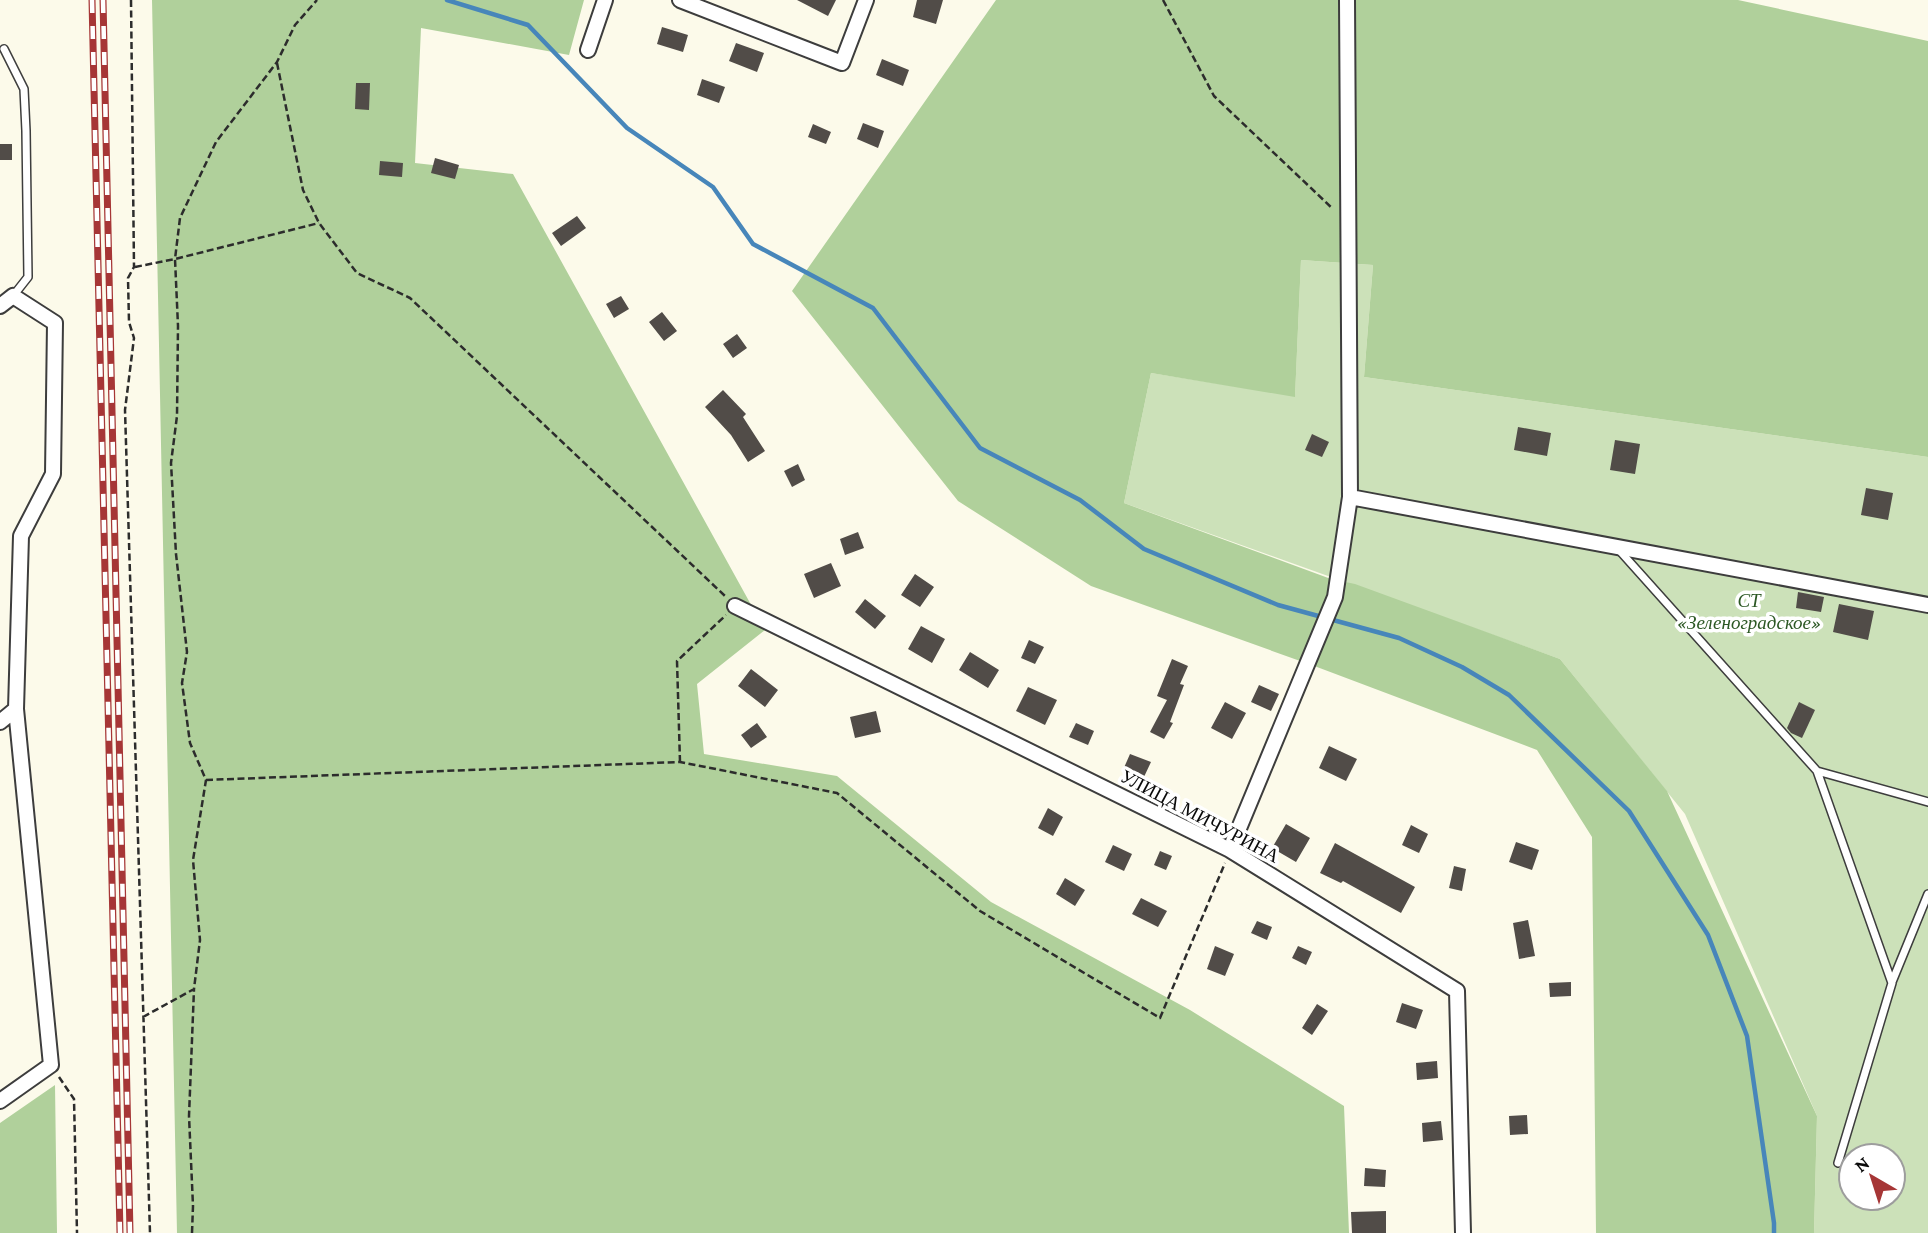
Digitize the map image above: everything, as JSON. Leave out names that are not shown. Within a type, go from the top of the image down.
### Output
[{"type":"street","points":[[588,50],[605,0]]},
{"type":"street","points":[[680,0],[842,63],[866,0]]},
{"type":"street","points":[[1230,850],[1335,597],[1350,496],[1347,0]]},
{"type":"street","points":[[0,306],[13,296],[55,324],[53,474],[21,536],[16,709],[51,1065],[0,1101]]},
{"type":"street","points":[[1350,496],[1928,605]]},
{"type":"street","name":"УЛИЦА МИЧУРИНА","points":[[736,606],[1230,850],[1457,991],[1463,1233]]},
{"type":"street","points":[[0,722],[16,709]]},
{"type":"lane","points":[[4,49],[24,89],[26,131],[28,277],[13,296]]},
{"type":"lane","points":[[1615,546],[1817,771],[1892,983]]},
{"type":"lane","points":[[1817,771],[1928,802]]},
{"type":"lane","points":[[1844,1142],[1892,983],[1928,894]]},
{"type":"path","points":[[131,0],[134,267],[128,278],[129,322],[134,338],[125,410],[150,1233]]},
{"type":"path","points":[[192,1233],[189,1116],[194,989],[200,940],[193,860],[206,780],[190,743],[183,683],[187,652],[176,554],[171,463],[177,416],[175,259],[180,218],[216,142],[277,62],[295,25],[317,0]]},
{"type":"path","points":[[1163,0],[1214,96],[1348,224]]},
{"type":"path","points":[[277,62],[303,190],[319,223],[357,273],[410,298],[736,606],[677,661],[680,762]]},
{"type":"path","points":[[134,267],[319,223]]},
{"type":"path","points":[[206,780],[680,762],[837,793],[980,911],[1160,1018],[1230,850]]},
{"type":"path","points":[[143,1017],[194,989]]},
{"type":"path","points":[[51,1065],[74,1099],[77,1233]]},
{"type":"green space","points":[[152,0],[584,0],[569,55],[421,28],[415,163],[513,174],[765,630],[697,684],[704,754],[837,776],[991,902],[1190,1010],[1344,1106],[1349,1233],[177,1233]]},
{"type":"green space","points":[[996,0],[1738,0],[1928,41],[1928,457],[1364,377],[1373,265],[1301,260],[1295,397],[1151,373],[1124,503],[1560,659],[1667,791],[1817,1116],[1814,1233],[1596,1233],[1592,837],[1537,750],[1091,586],[958,501],[792,291]]},
{"type":"green space","name":"СТ «Зеленоградское»","points":[[1301,260],[1373,265],[1364,377],[1928,457],[1928,1233],[1814,1233],[1817,1116],[1685,814],[1560,659],[1124,503],[1151,373],[1295,396]]},
{"type":"green space","points":[[55,1085],[57,1233],[0,1233],[0,1123]]},
{"type":"building","points":[[797,0],[836,0],[828,16]]},
{"type":"building","points":[[917,0],[943,0],[936,24],[913,17]]},
{"type":"building","points":[[662,27],[688,35],[683,52],[657,44]]},
{"type":"building","points":[[736,43],[764,53],[757,72],[729,61]]},
{"type":"building","points":[[882,59],[909,70],[903,86],[876,75]]},
{"type":"building","points":[[702,79],[725,87],[719,103],[697,95]]},
{"type":"building","points":[[356,83],[370,83],[369,110],[355,109]]},
{"type":"building","points":[[863,123],[884,131],[878,148],[857,139]]},
{"type":"building","points":[[813,124],[831,132],[826,144],[808,137]]},
{"type":"building","points":[[0,144],[12,144],[12,160],[0,160]]},
{"type":"building","points":[[435,158],[459,165],[455,179],[431,173]]},
{"type":"building","points":[[380,161],[403,163],[402,177],[379,175]]},
{"type":"building","points":[[577,216],[586,228],[561,246],[552,233]]},
{"type":"building","points":[[621,296],[629,309],[614,318],[606,304]]},
{"type":"building","points":[[662,312],[677,331],[664,341],[649,322]]},
{"type":"building","points":[[737,334],[747,348],[733,358],[723,344]]},
{"type":"building","points":[[723,390],[746,414],[743,417],[765,451],[748,462],[731,435],[705,407]]},
{"type":"building","points":[[1518,427],[1551,433],[1547,456],[1514,450]]},
{"type":"building","points":[[1312,434],[1329,442],[1322,457],[1305,450]]},
{"type":"building","points":[[1615,440],[1640,444],[1635,474],[1610,470]]},
{"type":"building","points":[[798,464],[805,480],[792,487],[784,471]]},
{"type":"building","points":[[1866,488],[1893,493],[1888,520],[1861,515]]},
{"type":"building","points":[[858,532],[864,548],[845,555],[840,539]]},
{"type":"building","points":[[831,563],[841,586],[814,598],[804,574]]},
{"type":"building","points":[[915,574],[934,587],[920,607],[901,595]]},
{"type":"building","points":[[1798,592],[1824,597],[1821,612],[1796,608]]},
{"type":"building","points":[[865,599],[886,616],[875,629],[855,612]]},
{"type":"building","points":[[1839,604],[1874,611],[1868,640],[1833,632]]},
{"type":"building","points":[[921,626],[945,639],[932,663],[908,649]]},
{"type":"building","points":[[1029,640],[1044,647],[1035,664],[1021,658]]},
{"type":"building","points":[[970,652],[999,670],[988,688],[959,670]]},
{"type":"building","points":[[1172,659],[1188,666],[1180,684],[1184,685],[1170,722],[1173,723],[1164,739],[1150,732],[1167,700],[1157,696]]},
{"type":"building","points":[[751,669],[778,690],[765,707],[738,686]]},
{"type":"building","points":[[1259,685],[1279,694],[1271,711],[1251,702]]},
{"type":"building","points":[[1028,687],[1057,700],[1045,725],[1016,711]]},
{"type":"building","points":[[1225,702],[1246,713],[1232,739],[1211,728]]},
{"type":"building","points":[[1799,702],[1815,710],[1802,738],[1787,728]]},
{"type":"building","points":[[876,711],[881,732],[855,738],[850,717]]},
{"type":"building","points":[[757,723],[767,737],[751,748],[741,735]]},
{"type":"building","points":[[1076,723],[1094,731],[1088,745],[1069,737]]},
{"type":"building","points":[[1329,746],[1357,759],[1346,781],[1319,768]]},
{"type":"building","points":[[1130,754],[1151,762],[1143,779],[1123,770]]},
{"type":"building","points":[[1048,808],[1063,817],[1053,836],[1038,828]]},
{"type":"building","points":[[1286,824],[1310,838],[1296,862],[1272,848]]},
{"type":"building","points":[[1411,825],[1428,834],[1419,853],[1402,845]]},
{"type":"building","points":[[1516,842],[1539,850],[1532,870],[1509,862]]},
{"type":"building","points":[[1335,843],[1415,887],[1401,913],[1343,881],[1341,883],[1320,873]]},
{"type":"building","points":[[1113,845],[1132,854],[1124,871],[1105,862]]},
{"type":"building","points":[[1160,851],[1172,856],[1166,870],[1154,865]]},
{"type":"building","points":[[1454,866],[1466,869],[1462,891],[1449,888]]},
{"type":"building","points":[[1065,878],[1085,890],[1075,906],[1056,894]]},
{"type":"building","points":[[1141,898],[1167,911],[1158,927],[1132,914]]},
{"type":"building","points":[[1528,920],[1535,956],[1519,959],[1513,923]]},
{"type":"building","points":[[1257,921],[1272,927],[1267,940],[1251,933]]},
{"type":"building","points":[[1215,946],[1234,954],[1225,976],[1207,969]]},
{"type":"building","points":[[1298,946],[1312,952],[1306,965],[1292,958]]},
{"type":"building","points":[[1571,982],[1571,996],[1550,997],[1549,983]]},
{"type":"building","points":[[1402,1003],[1423,1010],[1416,1029],[1396,1022]]},
{"type":"building","points":[[1317,1004],[1328,1011],[1312,1035],[1302,1028]]},
{"type":"building","points":[[1437,1061],[1438,1078],[1417,1080],[1416,1063]]},
{"type":"building","points":[[1527,1115],[1528,1134],[1510,1135],[1509,1116]]},
{"type":"building","points":[[1441,1121],[1443,1140],[1423,1142],[1422,1123]]},
{"type":"building","points":[[1365,1168],[1386,1170],[1385,1187],[1364,1186]]},
{"type":"building","points":[[1386,1211],[1386,1233],[1352,1233],[1351,1212]]},
{"type":"waterway","points":[[447,0],[528,25],[627,128],[713,187],[753,244],[873,308],[980,448],[1080,500],[1144,549],[1278,605],[1399,638],[1462,667],[1509,695],[1629,811],[1708,935],[1747,1036],[1774,1233]]},
{"type":"railway","points":[[92,0],[120,1233]]},
{"type":"railway","points":[[103,0],[130,1233]]}]
